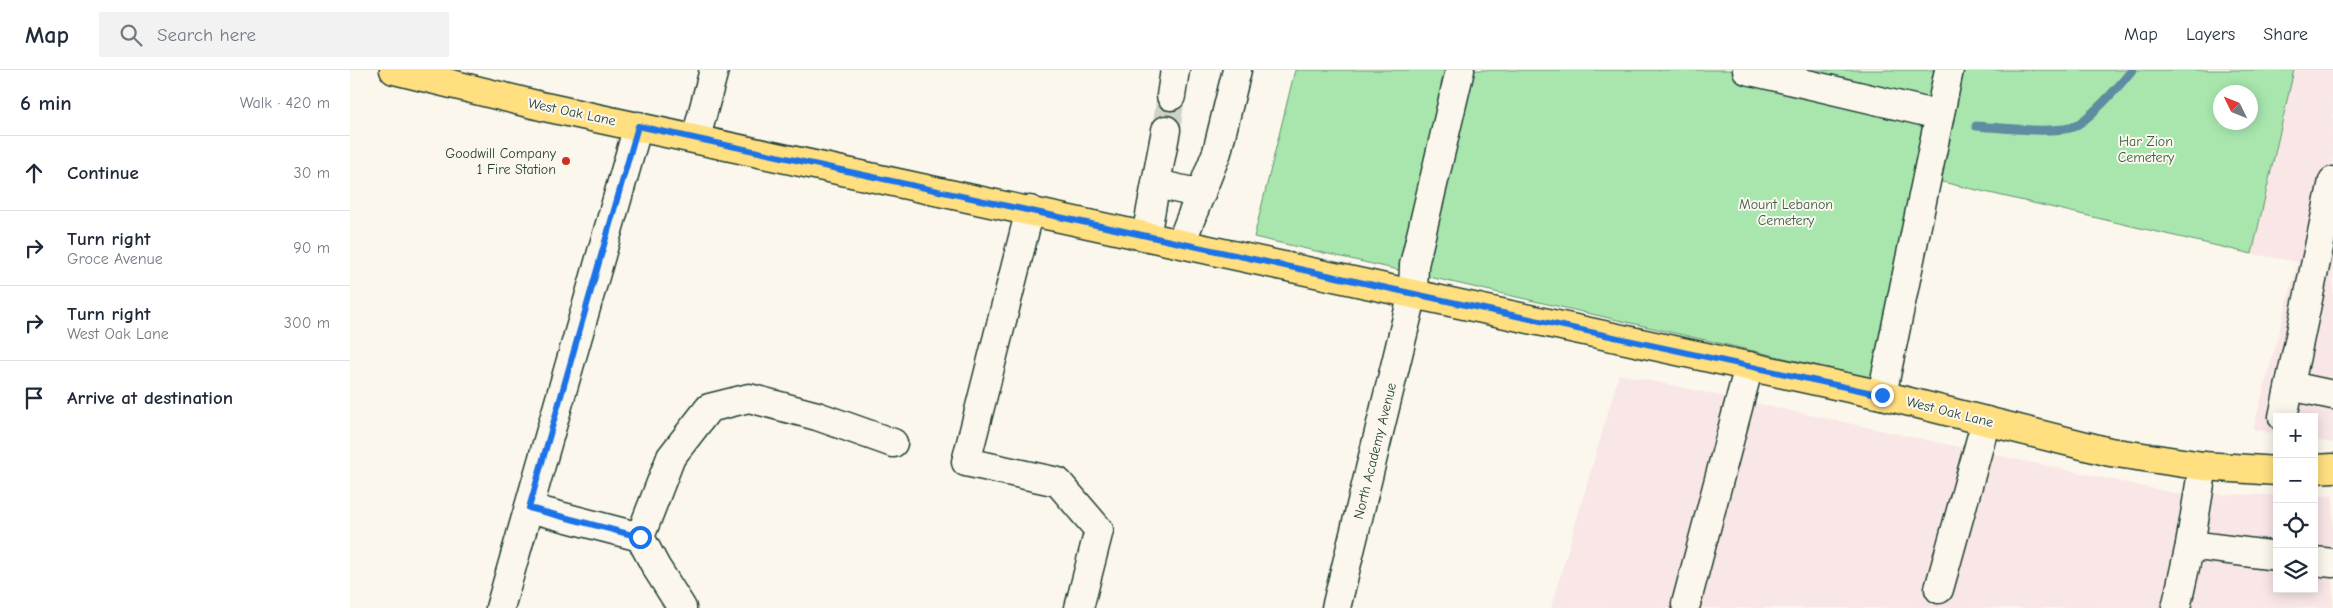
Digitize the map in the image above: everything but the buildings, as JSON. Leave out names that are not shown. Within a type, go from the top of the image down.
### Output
[{"type":"main road","name":"West Oak Lane","points":[[394,70],[544,107],[696,138],[1882,395],[2110,452],[2203,466],[2273,470]]},
{"type":"main road","points":[[2318,469],[2333,468]]},
{"type":"street","points":[[696,138],[714,70]]},
{"type":"street","points":[[1181,243],[1217,152],[1237,70]]},
{"type":"street","points":[[1413,293],[1414,265],[1460,70]]},
{"type":"street","points":[[1413,293],[1427,268],[1476,70]]},
{"type":"street","points":[[1748,70],[1939,115]]},
{"type":"street","points":[[1882,395],[1949,70]]},
{"type":"street","points":[[500,608],[638,126]]},
{"type":"street","points":[[1146,236],[1166,130]]},
{"type":"street","points":[[1157,184],[1201,194]]},
{"type":"street","points":[[2284,413],[2332,191]]},
{"type":"street","points":[[1030,210],[966,462],[1058,482],[1099,530],[1079,608]]},
{"type":"street","name":"North Academy Avenue","points":[[1336,608],[1413,293]]},
{"type":"street","points":[[1686,604],[1749,366]]},
{"type":"street","points":[[2290,386],[2333,394]]},
{"type":"street","points":[[640,537],[671,457],[709,408],[749,398],[818,416],[893,443]]},
{"type":"street","points":[[1939,589],[1986,421]]},
{"type":"street","points":[[2176,608],[2190,545],[2203,466]]},
{"type":"street","points":[[529,508],[640,537],[656,568],[682,608]]},
{"type":"street","points":[[2190,545],[2273,555]]},
{"type":"street","points":[[2318,561],[2333,563]]},
{"type":"shaded area","points":[[2294,70],[2333,70],[2333,443],[2318,441],[2318,413],[2273,413],[2273,433],[2253,429],[2298,262],[2252,254]]},
{"type":"shaded area","points":[[1619,374],[2178,494],[2273,495],[2273,593],[2318,593],[2318,496],[2333,496],[2333,608],[1551,608]]},
{"type":"green space","name":"Mount Lebanon Cemetery","points":[[1295,70],[2294,70],[2252,254],[1938,181],[1898,384],[1254,237]]},
{"type":"waterway","points":[[1976,126],[2036,130],[2070,128],[2094,112],[2132,70]]},
{"type":"tunnel","points":[[1166,130],[1171,96]]},
{"type":"place","name":"Goodwill Company 1 Fire Station","points":[[566,161]]},
{"type":"route","points":[[640,537],[529,508],[638,126],[1882,395]]},
{"type":"park label","name":"Har Zion Cemetery","points":[[2146,149]]}]
